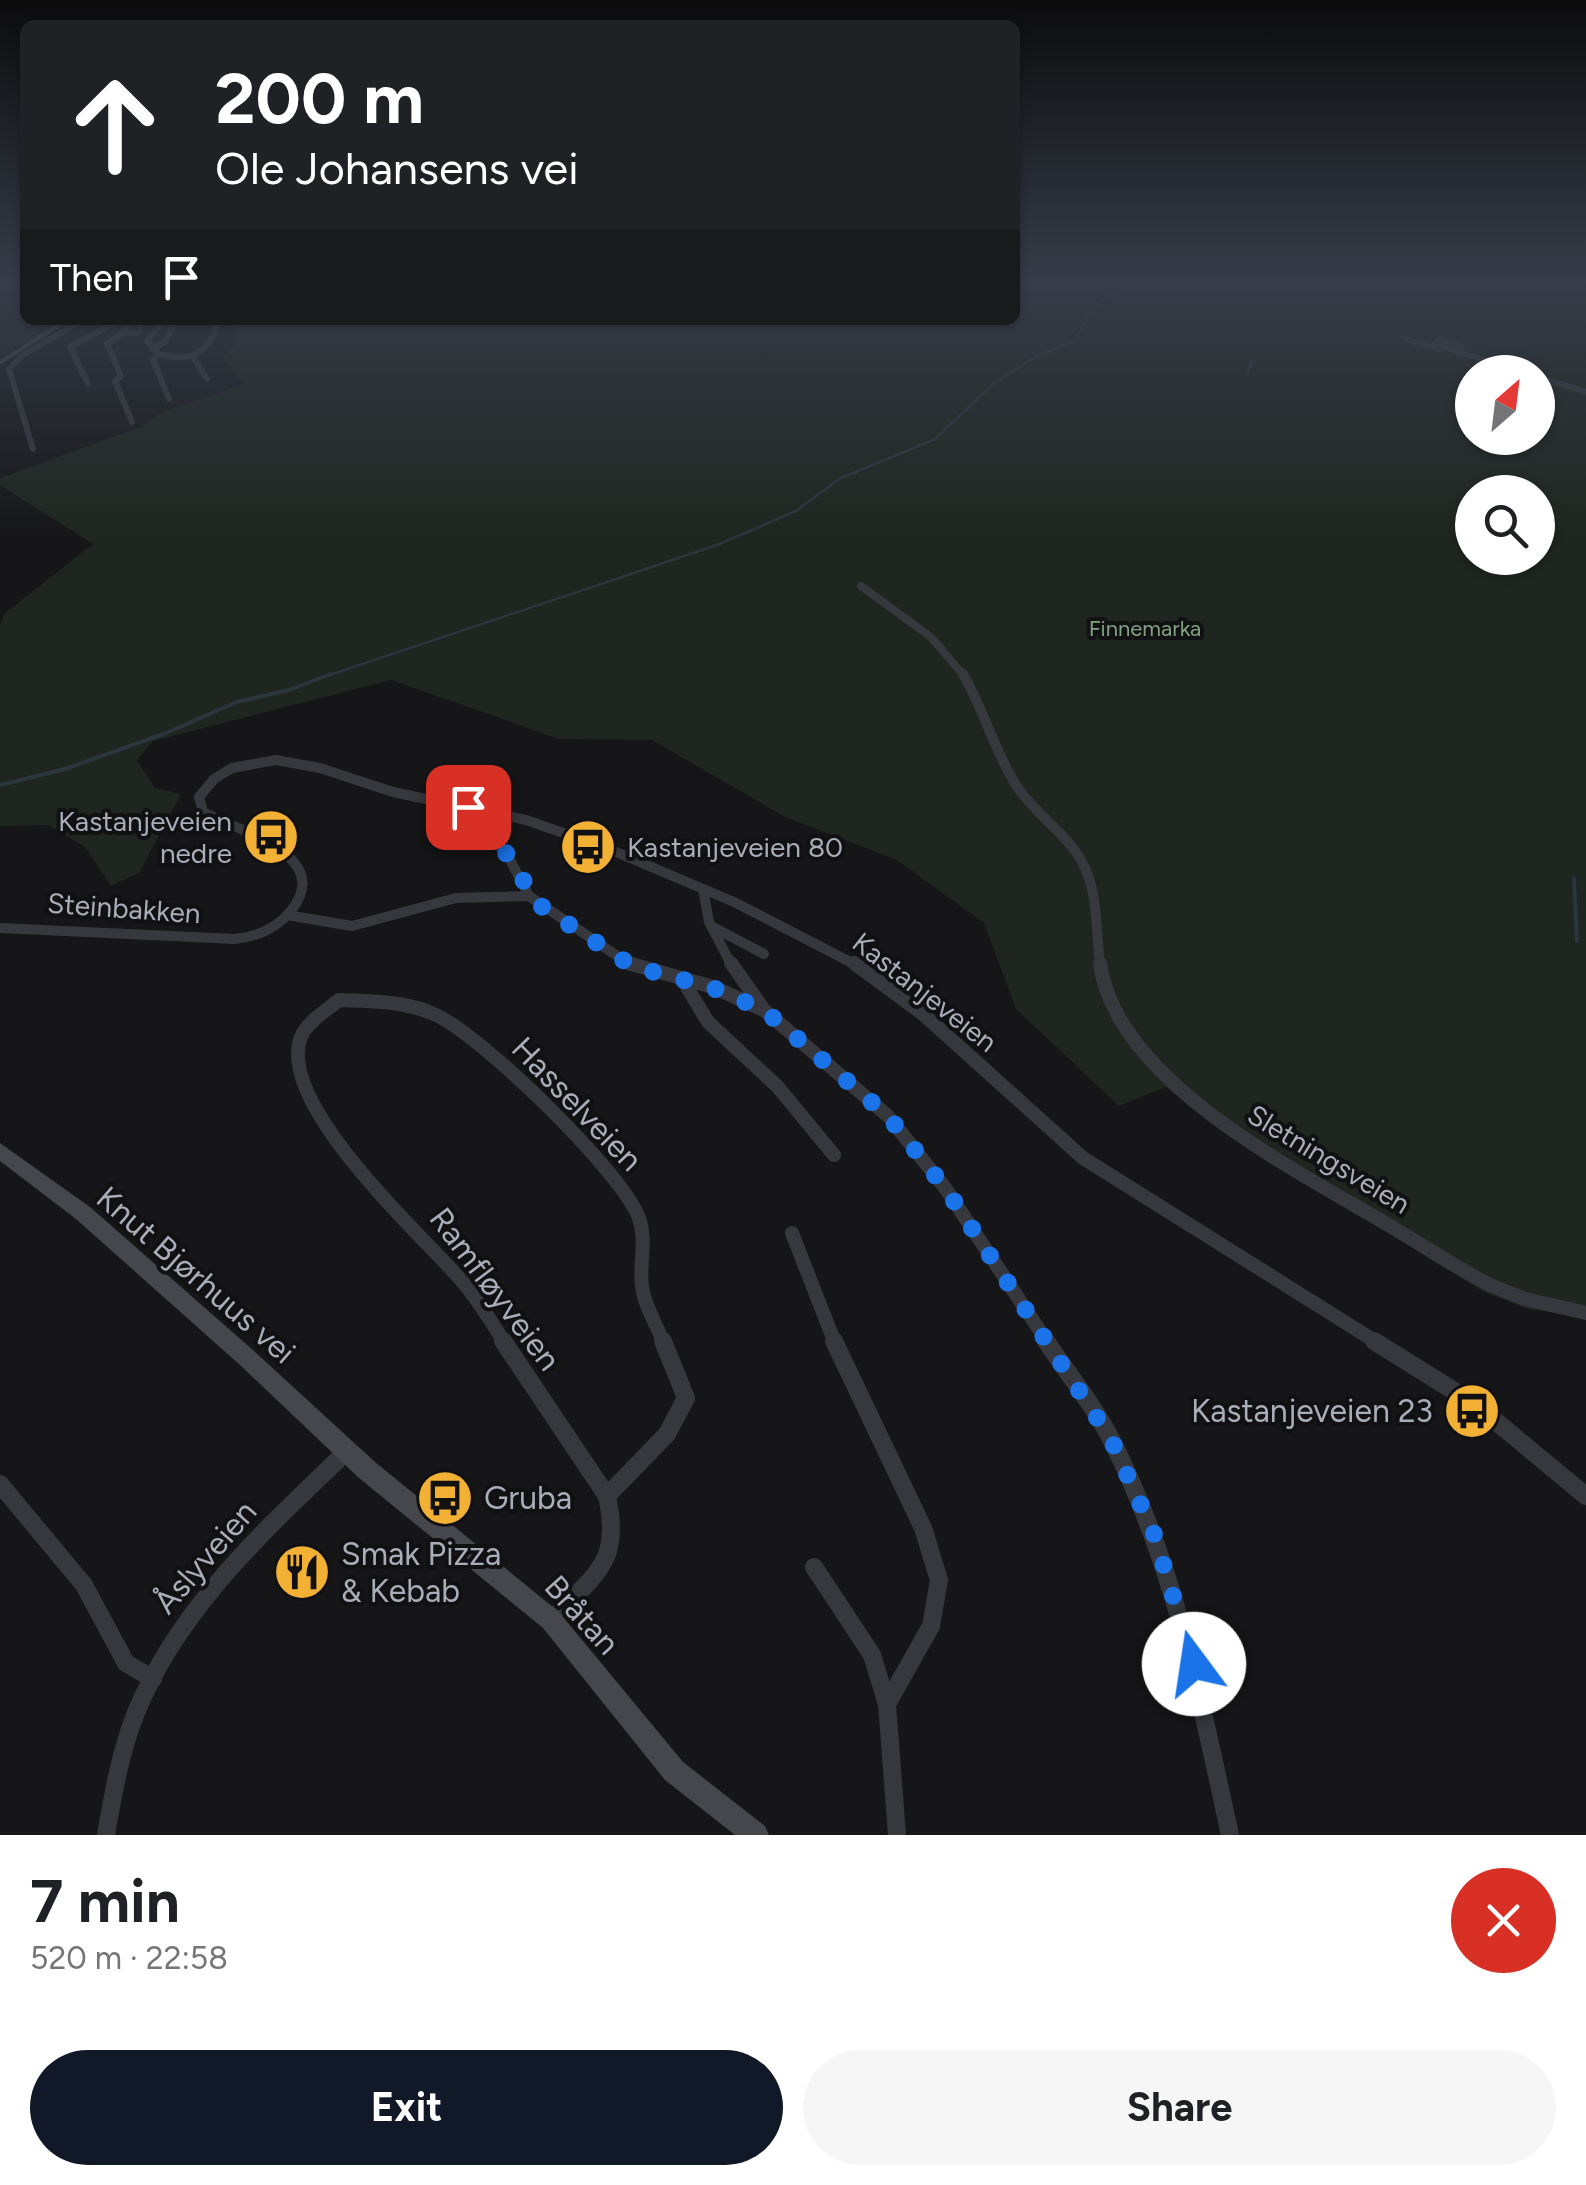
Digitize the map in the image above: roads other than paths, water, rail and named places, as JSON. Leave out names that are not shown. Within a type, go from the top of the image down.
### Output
[{"type":"main road","name":"Knut Bjørhuus vei","points":[[0,1152],[110,1236],[346,1452]]},
{"type":"main road","name":"Bråtan","points":[[346,1452],[551,1620],[674,1772],[756,1835]]},
{"type":"street","points":[[11,370],[8,374],[33,448]]},
{"type":"street","points":[[81,370],[88,384]]},
{"type":"street","points":[[117,370],[120,376],[115,380],[132,422]]},
{"type":"street","points":[[156,370],[169,399]]},
{"type":"street","points":[[201,370],[207,379]]},
{"type":"street","points":[[1555,382],[1586,392]]},
{"type":"street","name":"Sletningsveien","points":[[862,586],[947,653],[972,692],[1001,764],[1028,802],[1065,834],[1087,870],[1099,915],[1100,972],[1112,1002],[1141,1048],[1242,1141],[1506,1293],[1586,1312]]},
{"type":"street","name":"Kastanjeveien","points":[[287,915],[304,886],[302,868],[289,853],[219,824],[203,812],[199,797],[208,782],[225,769],[261,760],[299,762],[369,786],[468,807],[574,836],[792,927],[866,971],[940,1028],[1050,1133],[1084,1158],[1476,1404],[1586,1496]]},
{"type":"street","points":[[468,807],[465,815],[507,854],[530,896],[632,966],[682,979],[764,1010]]},
{"type":"street","points":[[703,889],[711,926],[724,956],[764,1010],[888,1116],[946,1189],[1111,1439],[1154,1534],[1185,1628],[1230,1835]]},
{"type":"street","points":[[287,915],[352,926],[456,898],[530,896]]},
{"type":"street","name":"Steinbakken","points":[[0,928],[245,939],[276,925],[287,915]]},
{"type":"street","points":[[711,926],[764,954]]},
{"type":"street","points":[[682,979],[708,1026],[769,1078],[834,1154]]},
{"type":"street","name":"Ramfløyveien","points":[[339,1000],[312,1022],[300,1038],[299,1074],[332,1138],[464,1284],[607,1496]]},
{"type":"street","name":"Hasselveien","points":[[339,1000],[386,1001],[416,1007],[462,1028],[558,1118],[638,1215],[643,1236],[642,1289],[686,1398],[667,1434],[607,1496]]},
{"type":"street","points":[[792,1233],[848,1376],[923,1528],[939,1580],[931,1626],[887,1704]]},
{"type":"street","name":"Åslyveien","points":[[106,1835],[119,1766],[153,1678],[173,1639],[213,1583],[346,1452]]},
{"type":"street","points":[[0,1484],[84,1585],[126,1663],[153,1678]]},
{"type":"street","points":[[551,1620],[594,1582],[608,1562],[613,1517],[607,1496]]},
{"type":"street","points":[[814,1567],[863,1636],[887,1704],[897,1835]]},
{"type":"waterway","points":[[324,677],[717,545],[796,511],[839,479],[935,439],[992,385],[1015,370]]},
{"type":"waterway","points":[[1247,375],[1249,370]]},
{"type":"waterway","points":[[0,785],[65,769],[166,733],[237,702],[289,690],[331,674]]},
{"type":"waterway","points":[[1574,878],[1577,941]]},
{"type":"place","name":"Kastanjeveien nedre","points":[[271,837]]},
{"type":"place","name":"Kastanjeveien 80","points":[[588,847]]},
{"type":"place","name":"Kastanjeveien 23","points":[[1472,1411]]},
{"type":"place","name":"Gruba","points":[[445,1498]]},
{"type":"place","name":"Smak Pizza & Kebab","points":[[302,1572]]},
{"type":"park label","name":"Finnemarka","points":[[1145,628]]}]
